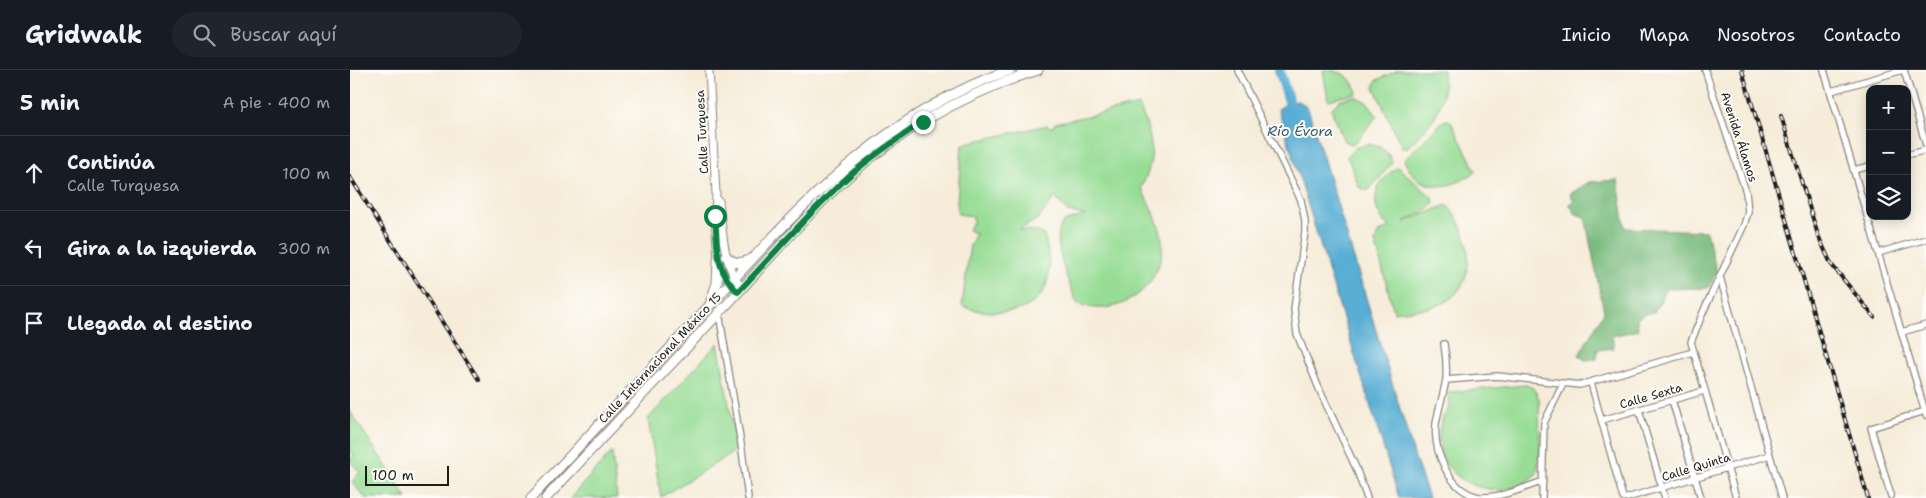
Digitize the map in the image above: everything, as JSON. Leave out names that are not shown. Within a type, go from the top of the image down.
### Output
[{"type":"main road","name":"Calle Internacional México 15","points":[[531,498],[823,186],[881,138],[945,99],[972,85],[1010,70]]},
{"type":"main road","name":"Calle Internacional México 15","points":[[546,498],[825,199],[850,176],[886,146],[923,122],[970,97],[1038,70]]},
{"type":"main road","points":[[709,306],[717,283],[722,258],[738,263],[744,262],[761,252]]},
{"type":"street","name":"Calle Turquesa","points":[[709,70],[716,193],[722,258],[732,282],[740,290]]},
{"type":"street","points":[[1237,70],[1301,200],[1305,232],[1294,309],[1297,334],[1356,468],[1367,498]]},
{"type":"street","name":"Avenida Álamos","points":[[1706,70],[1746,192],[1748,212],[1720,277]]},
{"type":"street","points":[[1824,70],[1926,412],[1872,428],[1891,496]]},
{"type":"street","points":[[1831,91],[1904,70],[1926,146]]},
{"type":"street","points":[[1911,154],[1926,150]]},
{"type":"street","points":[[1854,170],[1866,167]]},
{"type":"street","points":[[1878,254],[1926,239]]},
{"type":"street","points":[[1720,277],[1691,342],[1736,498]]},
{"type":"street","points":[[1720,277],[1782,498]]},
{"type":"street","points":[[719,313],[742,450],[748,498]]},
{"type":"street","points":[[1902,332],[1926,325]]},
{"type":"street","points":[[1444,344],[1446,380],[1436,423],[1436,443],[1444,465],[1454,481],[1472,495],[1486,497],[1508,494],[1543,481]]},
{"type":"street","points":[[1446,380],[1497,376],[1580,385],[1693,352]]},
{"type":"street","points":[[1591,383],[1623,498]]},
{"type":"street","points":[[1542,498],[1544,423],[1563,384]]},
{"type":"street","name":"Calle Sexta","points":[[1602,420],[1704,391]]},
{"type":"street","points":[[1672,400],[1701,498]]},
{"type":"street","points":[[1639,410],[1665,498]]},
{"type":"street","name":"Calle Quinta","points":[[1627,498],[1770,455]]},
{"type":"green space","points":[[1323,70],[1335,71],[1345,75],[1352,82],[1357,93],[1328,100]]},
{"type":"green space","points":[[1398,70],[1443,70],[1443,95],[1436,114],[1407,148],[1402,148],[1374,87],[1377,80]]},
{"type":"green space","points":[[1355,96],[1368,103],[1377,116],[1356,142],[1351,144],[1344,141],[1331,109],[1340,100]]},
{"type":"green space","points":[[1139,105],[1150,137],[1151,146],[1150,166],[1141,187],[1156,219],[1162,240],[1161,256],[1156,272],[1148,285],[1136,296],[1108,308],[1093,308],[1077,303],[1062,262],[1058,239],[1059,230],[1063,223],[1085,215],[1068,212],[1055,197],[1038,219],[1019,230],[1036,231],[1044,235],[1048,250],[1048,278],[1044,290],[1037,299],[1027,306],[1014,311],[983,311],[962,306],[970,245],[976,234],[968,230],[973,223],[973,216],[958,214],[957,201],[962,146],[966,143],[1048,125],[1051,128],[1055,123]]},
{"type":"green space","points":[[1448,120],[1451,122],[1476,171],[1467,178],[1446,185],[1436,186],[1427,184],[1410,171],[1404,160],[1443,121]]},
{"type":"green space","points":[[1367,144],[1383,149],[1389,155],[1392,163],[1367,191],[1359,187],[1347,156],[1355,148]]},
{"type":"green space","points":[[1398,167],[1432,197],[1434,202],[1429,209],[1404,222],[1447,205],[1463,230],[1468,260],[1466,275],[1460,288],[1450,299],[1436,306],[1394,312],[1375,241],[1379,232],[1390,228],[1382,220],[1378,212],[1376,195],[1383,180]]},
{"type":"green space","points":[[1618,180],[1625,228],[1706,231],[1717,272],[1708,288],[1667,289],[1654,312],[1644,314],[1637,319],[1638,330],[1612,336],[1614,348],[1597,350],[1597,359],[1585,360],[1579,355],[1604,312],[1585,217],[1576,214],[1569,204],[1574,201],[1570,194],[1589,182]]},
{"type":"green space","points":[[718,343],[737,450],[661,497],[648,419]]},
{"type":"green space","points":[[1526,385],[1533,388],[1539,398],[1540,452],[1537,473],[1522,485],[1510,489],[1484,488],[1461,479],[1444,460],[1439,444],[1441,424],[1449,407],[1449,392]]},
{"type":"green space","points":[[350,411],[407,498],[365,498],[352,482],[360,472],[350,461],[354,454],[350,452]]},
{"type":"green space","points":[[612,452],[617,498],[570,498]]},
{"type":"water","name":"Río Évora","points":[[1298,101],[1308,108],[1429,498],[1399,498],[1278,109],[1289,102]]},
{"type":"waterway","name":"Río Évora","points":[[1279,70],[1293,114]]},
{"type":"railway","points":[[1742,70],[1868,498]]},
{"type":"railway","points":[[1781,116],[1818,235],[1831,264],[1874,317]]},
{"type":"railway","points":[[350,177],[479,380]]},
{"type":"route","points":[[715,216],[718,260],[724,275],[738,292],[825,199],[850,176],[886,146],[923,122]]}]
